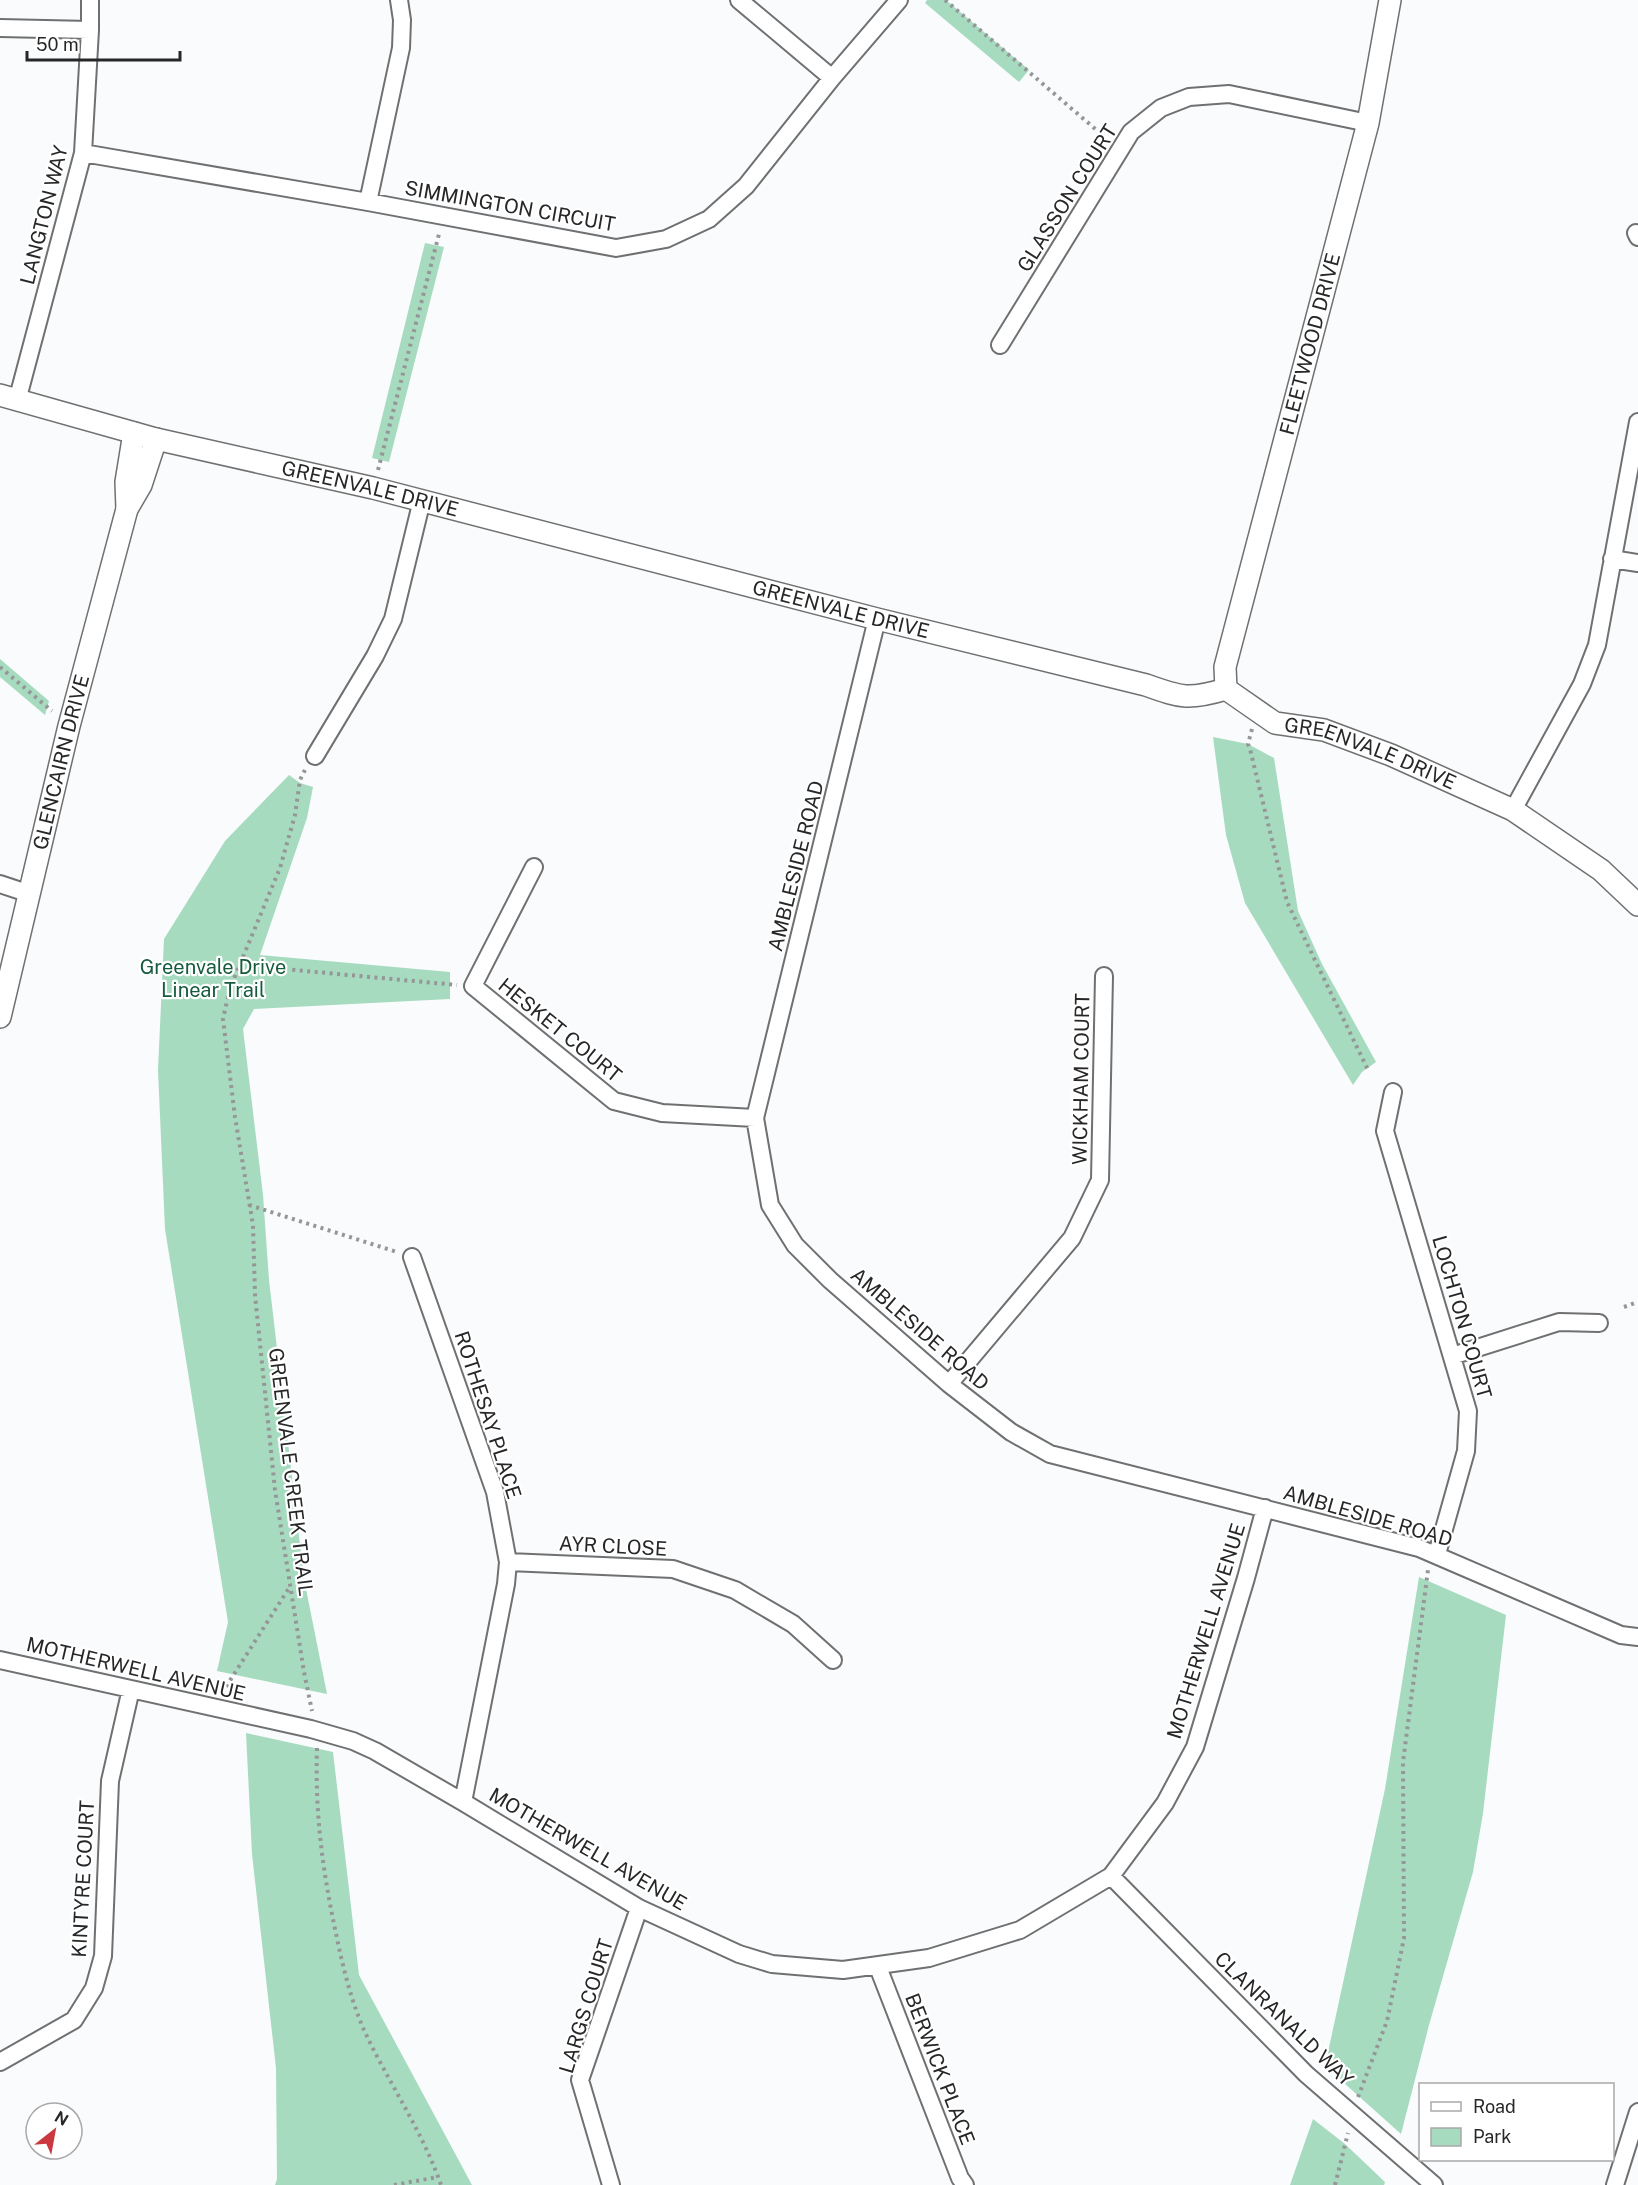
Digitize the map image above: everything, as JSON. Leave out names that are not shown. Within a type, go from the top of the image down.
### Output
[{"type":"street","name":"LANGTON WAY","points":[[8,398],[83,153],[90,0]]},
{"type":"street","points":[[368,202],[401,48],[402,20],[399,0]]},
{"type":"street","points":[[739,0],[832,78]]},
{"type":"street","name":"SIMMINGTON CIRCUIT","points":[[83,153],[616,248],[666,239],[709,219],[746,186],[832,78],[899,0]]},
{"type":"street","name":"FLEETWOOD DRIVE","points":[[1226,689],[1225,667],[1368,123],[1390,0]]},
{"type":"street","points":[[0,28],[90,30]]},
{"type":"street","name":"GLASSON COURT","points":[[1000,345],[1131,132],[1161,108],[1190,97],[1229,94],[1368,123]]},
{"type":"street","name":"GREENVALE DRIVE","points":[[8,398],[156,439],[422,500],[877,619],[1146,685],[1177,697],[1201,696],[1226,689],[1275,723],[1324,730],[1391,755],[1513,810],[1601,870],[1638,905]]},
{"type":"street","points":[[1513,810],[1582,684],[1597,645],[1638,422]]},
{"type":"street","name":"GLENCAIRN DRIVE","points":[[127,509],[126,482],[134,433]]},
{"type":"street","name":"GLENCAIRN DRIVE","points":[[0,1017],[69,726],[127,509],[141,485],[156,439]]},
{"type":"street","points":[[315,756],[375,656],[393,619],[422,500]]},
{"type":"street","points":[[1612,559],[1638,562]]},
{"type":"street","name":"AMBLESIDE ROAD","points":[[877,619],[754,1118],[770,1205],[795,1245],[830,1280],[949,1384],[1011,1432],[1050,1454],[1337,1526],[1433,1560],[1621,1635],[1638,1637]]},
{"type":"street","name":"HESKET COURT","points":[[534,867],[473,986],[614,1101],[662,1113],[754,1118]]},
{"type":"street","points":[[0,884],[30,894]]},
{"type":"street","name":"WICKHAM COURT","points":[[949,1384],[1072,1238],[1100,1180],[1104,976]]},
{"type":"street","name":"LOCHTON COURT","points":[[1393,1092],[1385,1131],[1468,1411],[1466,1450],[1433,1560]]},
{"type":"street","name":"ROTHESAY PLACE","points":[[412,1257],[495,1492],[508,1562],[506,1584],[464,1802]]},
{"type":"street","points":[[1452,1356],[1559,1322],[1599,1323]]},
{"type":"street","name":"MOTHERWELL AVENUE","points":[[0,1660],[353,1741],[375,1751],[464,1802],[639,1908],[739,1954],[772,1964],[843,1970],[878,1967],[929,1958],[1020,1930],[1111,1876],[1165,1803],[1195,1746],[1265,1508]]},
{"type":"street","name":"AYR CLOSE","points":[[508,1562],[673,1569],[735,1590],[793,1624],[833,1660]]},
{"type":"street","name":"KINTYRE COURT","points":[[0,2062],[75,2020],[94,1988],[103,1956],[110,1781],[131,1689]]},
{"type":"street","name":"CLANRANALD WAY","points":[[1111,1876],[1306,2074],[1434,2185]]},
{"type":"street","name":"LARGS COURT","points":[[611,2185],[580,2080],[639,1908]]},
{"type":"street","name":"BERWICK PLACE","points":[[878,1967],[960,2178],[965,2185]]},
{"type":"street","points":[[1615,2185],[1638,2112]]},
{"type":"path","points":[[945,0],[1100,133],[1117,157]]},
{"type":"path","points":[[373,488],[444,216]]},
{"type":"path","points":[[0,668],[69,726]]},
{"type":"path","points":[[1252,728],[1248,744],[1287,902],[1368,1070]]},
{"type":"path","name":"GREENVALE CREEK TRAIL","points":[[315,756],[300,780],[295,815],[280,868],[230,988],[223,1018],[235,1116],[253,1225],[255,1295],[275,1490],[289,1587],[317,1732],[318,1830],[323,1868],[344,1968],[364,2028],[431,2158],[441,2185]]},
{"type":"path","points":[[240,965],[473,986]]},
{"type":"path","points":[[249,1205],[412,1257]]},
{"type":"path","points":[[1624,1307],[1638,1302]]},
{"type":"path","points":[[1335,2185],[1352,2114],[1387,2021],[1404,1938],[1404,1762],[1433,1560]]},
{"type":"path","points":[[214,1708],[289,1587]]},
{"type":"path","points":[[394,2185],[438,2177]]},
{"type":"green space","points":[[927,0],[946,0],[1029,70],[1019,82],[925,3]]},
{"type":"green space","points":[[425,243],[444,247],[389,462],[372,458]]},
{"type":"green space","points":[[0,659],[49,701],[45,715],[0,677]]},
{"type":"green space","points":[[1213,737],[1248,744],[1274,758],[1298,911],[1322,964],[1376,1062],[1362,1072],[1353,1085],[1245,903],[1226,835]]},
{"type":"green space","name":"Greenvale Drive Linear Trail","points":[[289,775],[300,783],[313,787],[307,818],[260,955],[450,972],[450,999],[254,1009],[243,1029],[263,1195],[269,1280],[304,1579],[327,1694],[217,1671],[228,1622],[165,1229],[158,1070],[164,939],[225,841]]},
{"type":"green space","points":[[1419,1577],[1506,1615],[1483,1813],[1473,1872],[1429,2025],[1401,2134],[1325,2066],[1385,1789]]},
{"type":"green space","points":[[246,1733],[333,1752],[359,1975],[472,2185],[275,2185],[277,2179],[276,2068],[252,1854]]},
{"type":"green space","points":[[1313,2119],[1345,2144],[1385,2182],[1384,2185],[1290,2185]]}]
